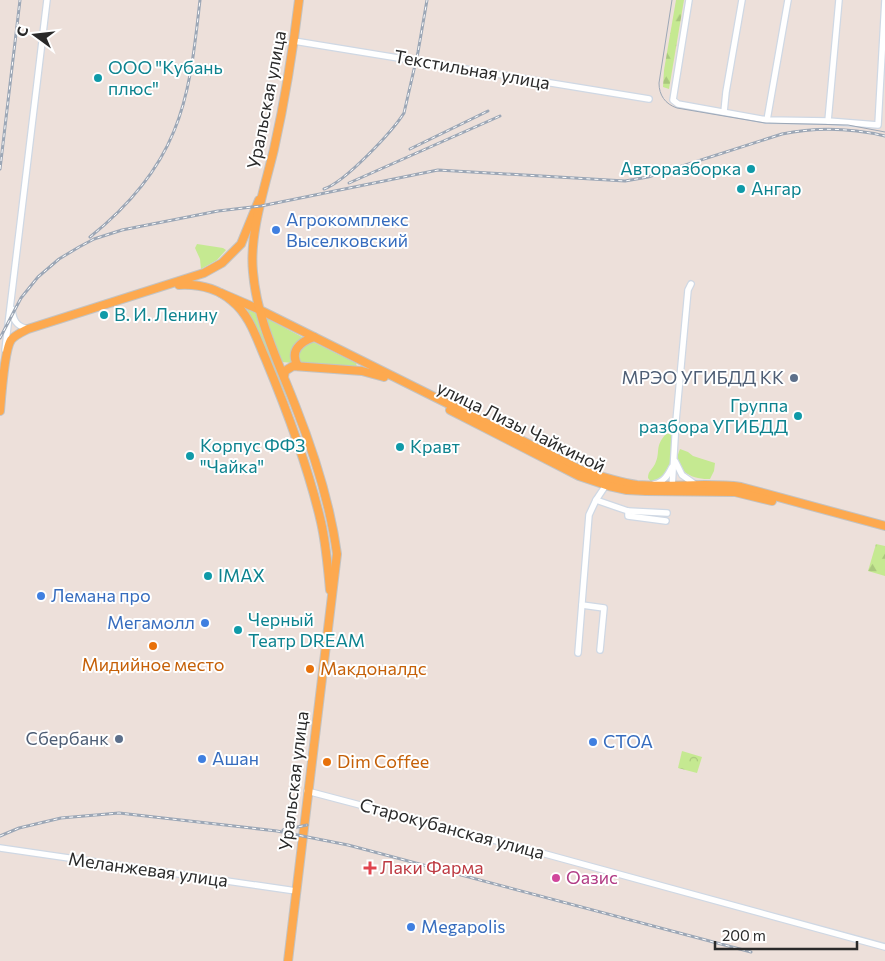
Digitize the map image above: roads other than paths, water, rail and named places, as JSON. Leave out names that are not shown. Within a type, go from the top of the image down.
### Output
[{"type":"main road","name":"Уральская улица","points":[[237,250],[245,238],[263,191],[285,99],[299,0]]},
{"type":"main road","name":"Уральская улица","points":[[272,152],[252,252],[258,309],[316,463],[334,529],[337,554],[288,961]]},
{"type":"main road","points":[[0,411],[10,341],[28,329],[204,273],[222,263],[243,247],[249,248],[252,252]]},
{"type":"main road","name":"Уральская улица","points":[[168,286],[199,285],[221,293],[244,312],[251,325],[300,444],[322,523],[332,604]]},
{"type":"main road","points":[[221,293],[258,309],[383,374]]},
{"type":"main road","points":[[298,366],[294,357],[299,344],[314,337]]},
{"type":"main road","points":[[284,377],[288,368],[298,366],[383,374]]},
{"type":"main road","name":"улица Лизы Чайкиной","points":[[383,374],[579,476],[606,485],[627,490],[696,485],[741,487],[885,526]]},
{"type":"main road","name":"улица Лизы Чайкиной","points":[[383,374],[581,470],[623,482],[672,488],[735,492],[885,531]]},
{"type":"main road","points":[[300,444],[302,425]]},
{"type":"main road","points":[[325,546],[330,540],[334,529]]},
{"type":"street","points":[[4,374],[47,0]]},
{"type":"street","points":[[688,0],[673,100],[678,104],[768,120],[828,121],[878,125],[885,0]]},
{"type":"street","points":[[724,112],[742,0]]},
{"type":"street","points":[[768,120],[788,0]]},
{"type":"street","points":[[828,121],[839,0]]},
{"type":"street","name":"Текстильная улица","points":[[294,41],[649,100]]},
{"type":"street","points":[[672,488],[688,290],[691,284]]},
{"type":"street","points":[[12,292],[13,318],[17,324],[28,329]]},
{"type":"street","points":[[674,458],[682,475],[696,485]]},
{"type":"street","points":[[647,485],[659,483],[665,478],[672,467],[674,458]]},
{"type":"street","points":[[578,653],[589,515],[606,485]]},
{"type":"street","points":[[596,500],[628,511],[667,513]]},
{"type":"street","points":[[628,511],[628,516],[666,521]]},
{"type":"street","points":[[582,605],[604,608],[600,650]]},
{"type":"street","name":"Старокубанская улица","points":[[308,791],[885,947]]},
{"type":"street","name":"Меланжевая улица","points":[[0,848],[296,890]]},
{"type":"tram line","points":[[672,0],[659,83],[660,91],[669,104],[677,108],[765,123],[848,125],[885,132]]},
{"type":"railway","points":[[0,169],[20,0]]},
{"type":"railway","points":[[90,237],[115,215],[139,189],[159,161],[174,131],[185,99],[194,50],[200,0]]},
{"type":"railway","points":[[324,189],[344,177],[367,156],[404,113],[418,52],[427,0]]},
{"type":"railway","points":[[410,149],[488,111]]},
{"type":"railway","points":[[349,183],[500,116]]},
{"type":"railway","points":[[0,338],[21,298],[38,277],[59,259],[79,247],[94,239],[122,230],[218,211],[261,206],[438,170],[625,181],[648,177],[782,134],[834,129],[885,136]]},
{"type":"railway","points":[[0,836],[19,828],[61,818],[119,813],[277,831],[348,845],[751,952]]},
{"type":"railway","points":[[283,830],[307,825]]},
{"type":"place","name":"ООО \"Кубань плюс\"","points":[[98,78]]},
{"type":"place","name":"Авторазборка","points":[[751,169]]},
{"type":"place","name":"Ангар","points":[[741,189]]},
{"type":"place","name":"Агрокомплекс Выселковский","points":[[276,230]]},
{"type":"place","name":"В. И. Ленину","points":[[104,315]]},
{"type":"place","name":"МРЭО УГИБДД КК","points":[[794,378]]},
{"type":"place","name":"Группа разбора УГИБДД","points":[[798,416]]},
{"type":"place","name":"Кравт","points":[[400,447]]},
{"type":"place","name":"Корпус ФФЗ \"Чайка\"","points":[[190,456]]},
{"type":"place","name":"IMAX","points":[[208,576]]},
{"type":"place","name":"Лемана про","points":[[41,596]]},
{"type":"place","name":"Мегамолл","points":[[205,623]]},
{"type":"place","name":"Черный Театр DREAM","points":[[238,630]]},
{"type":"place","name":"Мидийное место","points":[[153,646]]},
{"type":"place","name":"Макдоналдс","points":[[310,669]]},
{"type":"place","name":"Сбербанк","points":[[119,739]]},
{"type":"place","name":"СТОА","points":[[593,742]]},
{"type":"place","name":"Ашан","points":[[202,759]]},
{"type":"place","name":"Dim Coffee","points":[[327,762]]},
{"type":"place","name":"Лаки Фарма","points":[[370,868]]},
{"type":"place","name":"Оазис","points":[[556,878]]},
{"type":"place","name":"Megapolis","points":[[411,927]]}]
